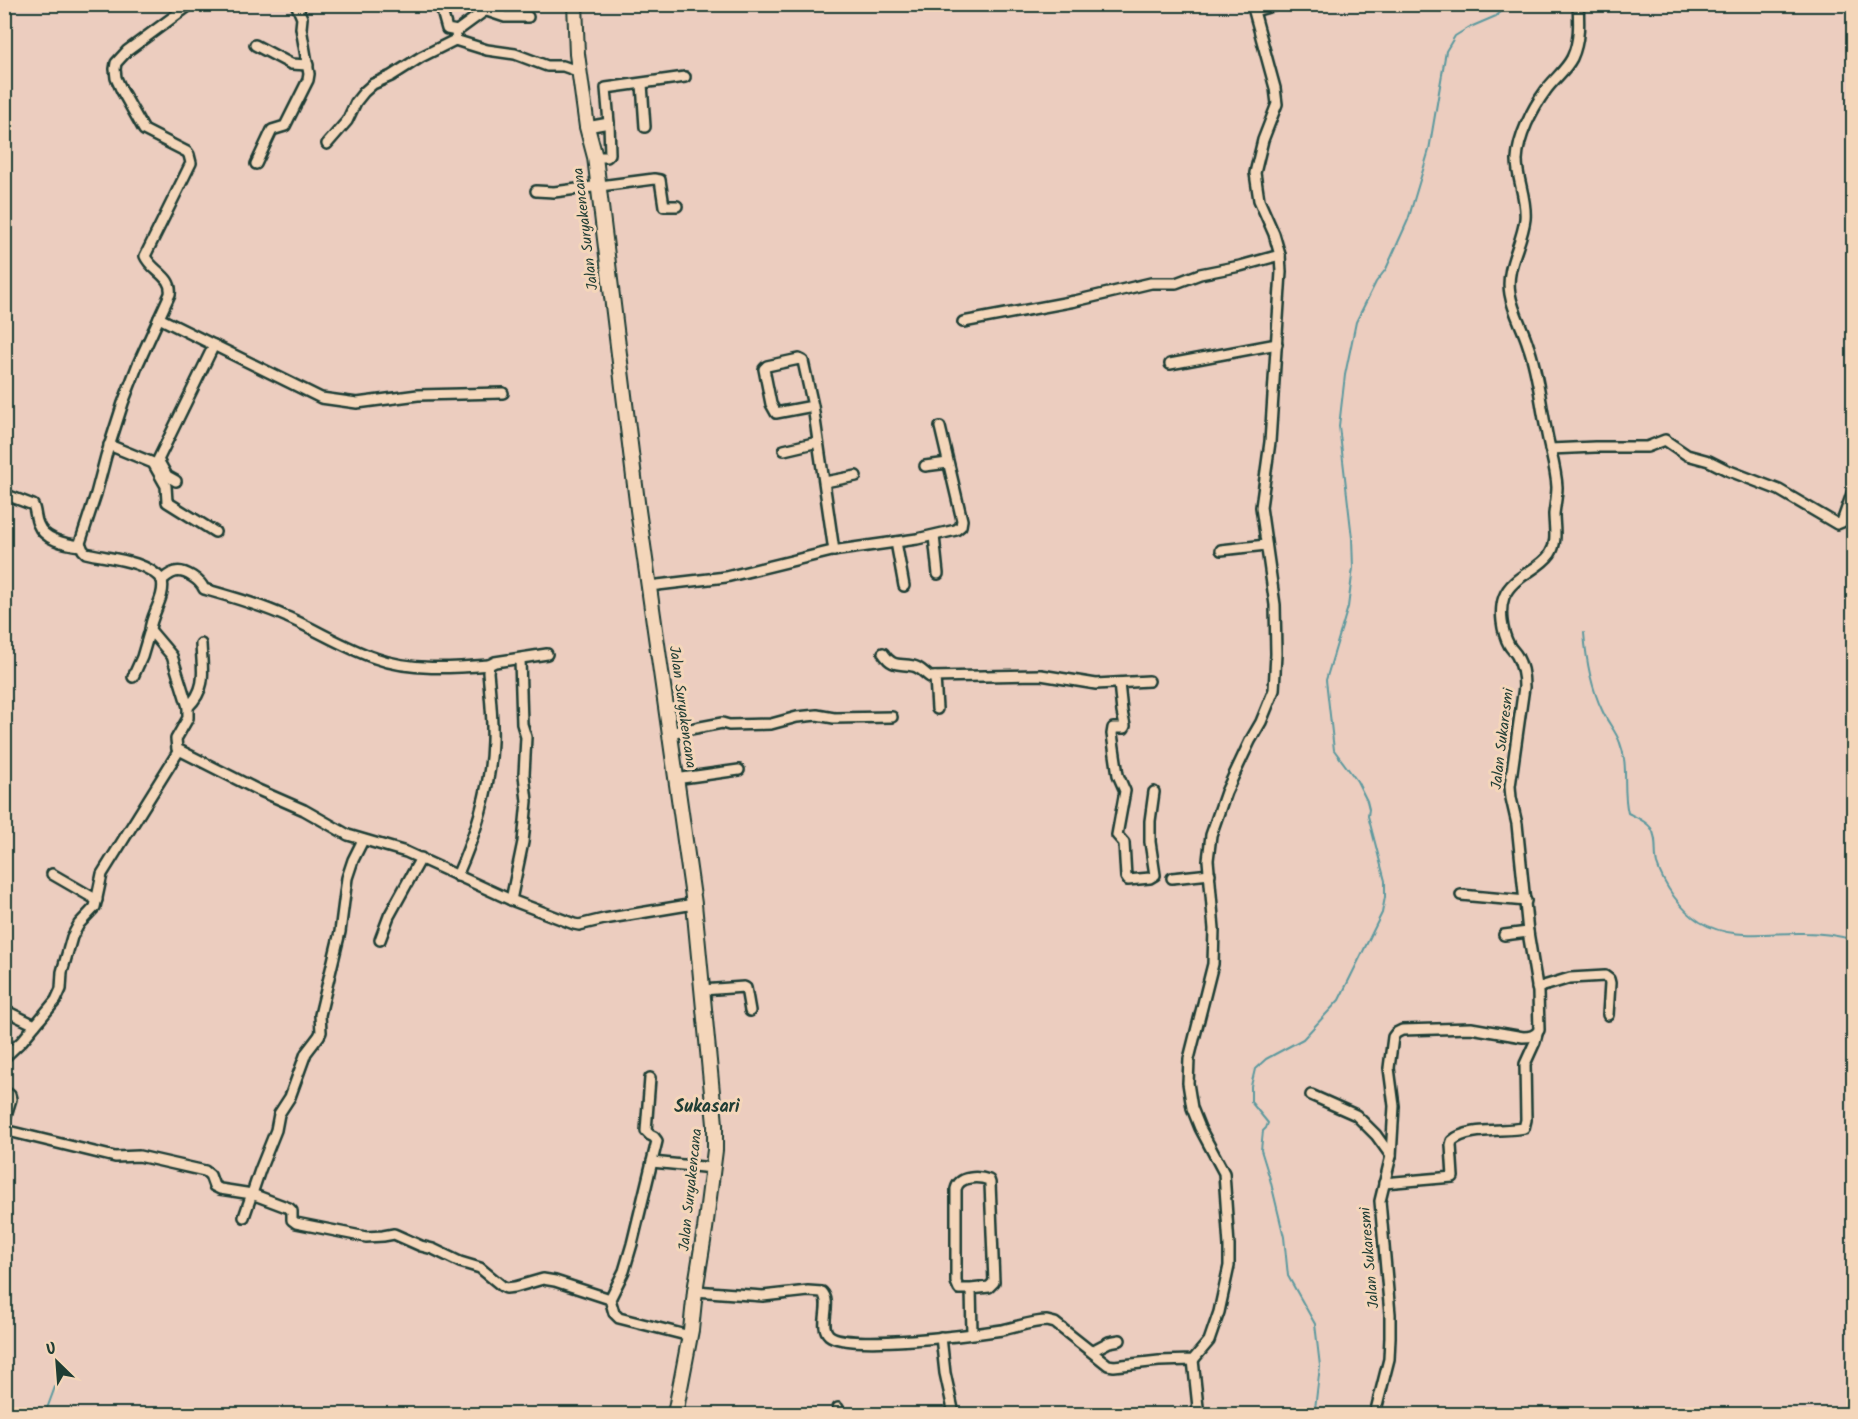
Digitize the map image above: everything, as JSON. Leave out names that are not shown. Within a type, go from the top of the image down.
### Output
[{"type":"street","points":[[256,164],[271,132],[284,128],[308,80],[308,65],[301,28],[302,18],[296,4]]},
{"type":"street","points":[[440,4],[447,30],[456,35],[487,50],[515,54],[547,66],[563,66],[580,72]]},
{"type":"street","name":"Jalan Suryakencana","points":[[575,4],[575,30],[587,127],[595,157],[616,342],[693,904],[715,1124],[713,1168],[690,1336],[675,1414]]},
{"type":"street","points":[[1196,1414],[1198,1407],[1193,1360],[1209,1341],[1219,1312],[1224,1294],[1230,1246],[1224,1173],[1192,1108],[1188,1083],[1192,1046],[1208,991],[1213,964],[1214,929],[1209,845],[1214,823],[1274,690],[1275,621],[1261,507],[1270,442],[1281,285],[1280,255],[1274,234],[1259,200],[1255,173],[1263,140],[1277,104],[1275,87],[1253,8],[1280,4]]},
{"type":"street","name":"Jalan Sukaresmi","points":[[1375,1414],[1389,1359],[1390,1314],[1380,1201],[1391,1155],[1394,1106],[1389,1068],[1393,1037],[1396,1033],[1412,1029],[1471,1028],[1523,1037],[1531,1037],[1539,1030],[1540,1013],[1528,932],[1517,824],[1510,786],[1524,678],[1517,656],[1510,647],[1503,627],[1503,602],[1504,596],[1513,583],[1539,565],[1551,552],[1556,531],[1554,514],[1557,486],[1533,360],[1513,307],[1509,279],[1525,220],[1517,160],[1520,146],[1536,106],[1546,90],[1568,66],[1573,56],[1579,28],[1578,4]]},
{"type":"street","points":[[134,677],[164,587],[162,580],[134,563],[86,553],[81,546],[81,539],[109,445],[135,372],[171,286],[145,256],[191,160],[187,152],[144,130],[122,91],[115,69],[116,63],[127,51],[185,6]]},
{"type":"street","points":[[327,144],[347,121],[356,102],[364,92],[456,35],[483,12],[487,11],[506,17],[528,18]]},
{"type":"street","points":[[255,45],[291,64],[308,65]]},
{"type":"street","points":[[595,157],[607,157],[610,154],[606,88],[685,77]]},
{"type":"street","points":[[642,84],[645,127]]},
{"type":"street","points":[[587,127],[609,123]]},
{"type":"street","points":[[536,191],[554,192],[654,179],[660,180],[664,206],[676,206]]},
{"type":"street","points":[[963,322],[1075,301],[1151,283],[1176,283],[1200,274],[1280,255]]},
{"type":"street","points":[[159,318],[321,398],[334,401],[357,404],[418,395],[503,393]]},
{"type":"street","points":[[1170,364],[1276,344]]},
{"type":"street","points":[[176,482],[167,476],[158,460],[214,345]]},
{"type":"street","points":[[813,406],[776,413],[771,404],[764,372],[767,366],[802,360],[813,406],[834,551]]},
{"type":"street","points":[[649,586],[726,577],[834,551],[950,533],[961,526],[962,520],[940,427]]},
{"type":"street","points":[[1550,449],[1647,447],[1665,440],[1687,455],[1709,461],[1779,490],[1838,524],[1843,519],[1854,488]]},
{"type":"street","points":[[784,450],[819,442]]},
{"type":"street","points":[[109,445],[153,463],[166,486],[167,502],[215,532]]},
{"type":"street","points":[[925,466],[948,463]]},
{"type":"street","points":[[825,482],[856,476]]},
{"type":"street","points":[[4,494],[33,505],[40,530],[53,539],[81,546]]},
{"type":"street","points":[[934,536],[938,574]]},
{"type":"street","points":[[896,542],[904,586]]},
{"type":"street","points":[[1221,550],[1266,545]]},
{"type":"street","points":[[162,580],[174,572],[182,572],[200,583],[204,589],[288,617],[376,659],[401,664],[454,668],[489,665],[495,662],[547,654]]},
{"type":"street","points":[[150,630],[172,656],[188,707],[188,718],[176,739],[178,752]]},
{"type":"street","points":[[188,707],[196,700],[202,679],[201,644]]},
{"type":"street","points":[[883,653],[892,662],[901,666],[914,666],[921,669],[927,676],[935,677],[1041,675],[1096,684],[1149,681]]},
{"type":"street","points":[[511,900],[523,842],[527,801],[524,776],[526,743],[522,724],[520,659]]},
{"type":"street","points":[[457,876],[466,856],[488,783],[492,743],[489,665]]},
{"type":"street","points":[[935,677],[937,710]]},
{"type":"street","points":[[1119,683],[1125,726],[1113,729],[1112,734],[1118,775],[1125,791],[1117,835],[1124,843],[1128,880],[1150,878],[1155,874],[1150,842],[1154,792]]},
{"type":"street","points":[[669,733],[722,723],[729,725],[771,724],[808,715],[834,718],[892,717]]},
{"type":"street","points":[[178,752],[198,759],[256,789],[304,810],[342,831],[363,840],[396,848],[511,900],[579,925],[693,904]]},
{"type":"street","points":[[4,1058],[49,1011],[58,997],[62,972],[74,933],[79,924],[94,909],[104,870],[178,752]]},
{"type":"street","points":[[675,779],[740,770]]},
{"type":"street","points":[[244,1217],[276,1130],[279,1114],[291,1097],[306,1053],[321,1032],[320,1015],[340,933],[347,878],[363,840]]},
{"type":"street","points":[[380,940],[389,916],[421,858]]},
{"type":"street","points":[[52,874],[97,900]]},
{"type":"street","points":[[1172,878],[1210,874]]},
{"type":"street","points":[[1461,895],[1526,901]]},
{"type":"street","points":[[1504,935],[1528,932]]},
{"type":"street","points":[[1537,988],[1570,978],[1605,976],[1610,983],[1608,1015]]},
{"type":"street","points":[[702,990],[744,987],[750,1011]]},
{"type":"street","points":[[4,1010],[35,1025]]},
{"type":"street","points":[[1384,1183],[1454,1177],[1451,1145],[1453,1139],[1469,1133],[1524,1128],[1526,1120],[1525,1064],[1537,1034]]},
{"type":"street","points":[[650,1078],[646,1131],[657,1141],[624,1271],[610,1299],[614,1314],[618,1318],[690,1336]]},
{"type":"street","points":[[4,1091],[10,1095],[11,1099],[4,1122]]},
{"type":"street","points":[[1311,1095],[1356,1115],[1376,1135],[1391,1155]]},
{"type":"street","points":[[4,1130],[116,1157],[139,1156],[205,1171],[210,1175],[214,1186],[220,1189],[252,1194],[289,1208],[292,1211],[292,1220],[296,1223],[366,1237],[394,1234],[480,1268],[506,1288],[543,1279],[610,1299]]},
{"type":"street","points":[[652,1162],[713,1168]]},
{"type":"street","points":[[985,1178],[990,1183],[994,1279],[991,1286],[971,1289],[959,1288],[956,1282],[956,1189],[962,1179],[985,1178]]},
{"type":"street","points":[[971,1289],[972,1334]]},
{"type":"street","points":[[695,1291],[763,1296],[822,1292],[825,1296],[828,1334],[834,1338],[850,1341],[874,1342],[972,1334],[1047,1321],[1055,1323],[1108,1365],[1193,1360]]},
{"type":"street","points":[[941,1337],[945,1373],[954,1414]]},
{"type":"street","points":[[1092,1352],[1109,1342],[1120,1340]]},
{"type":"waterway","points":[[1310,1414],[1315,1409],[1320,1366],[1315,1324],[1288,1276],[1284,1237],[1261,1150],[1263,1131],[1268,1123],[1251,1102],[1251,1086],[1255,1069],[1266,1059],[1303,1039],[1339,1000],[1382,913],[1385,897],[1385,881],[1368,816],[1367,801],[1357,781],[1334,750],[1326,680],[1348,607],[1353,568],[1352,538],[1339,426],[1345,375],[1356,322],[1376,282],[1386,269],[1408,220],[1429,150],[1446,51],[1455,36],[1496,16],[1511,4]]},
{"type":"waterway","points":[[1584,633],[1595,692],[1623,751],[1628,813],[1644,821],[1651,828],[1660,872],[1680,904],[1700,922],[1725,932],[1738,934],[1817,933],[1854,940]]},
{"type":"waterway","points":[[45,1414],[55,1387]]},
{"type":"district","name":"Sukasari","points":[[707,1107]]}]
